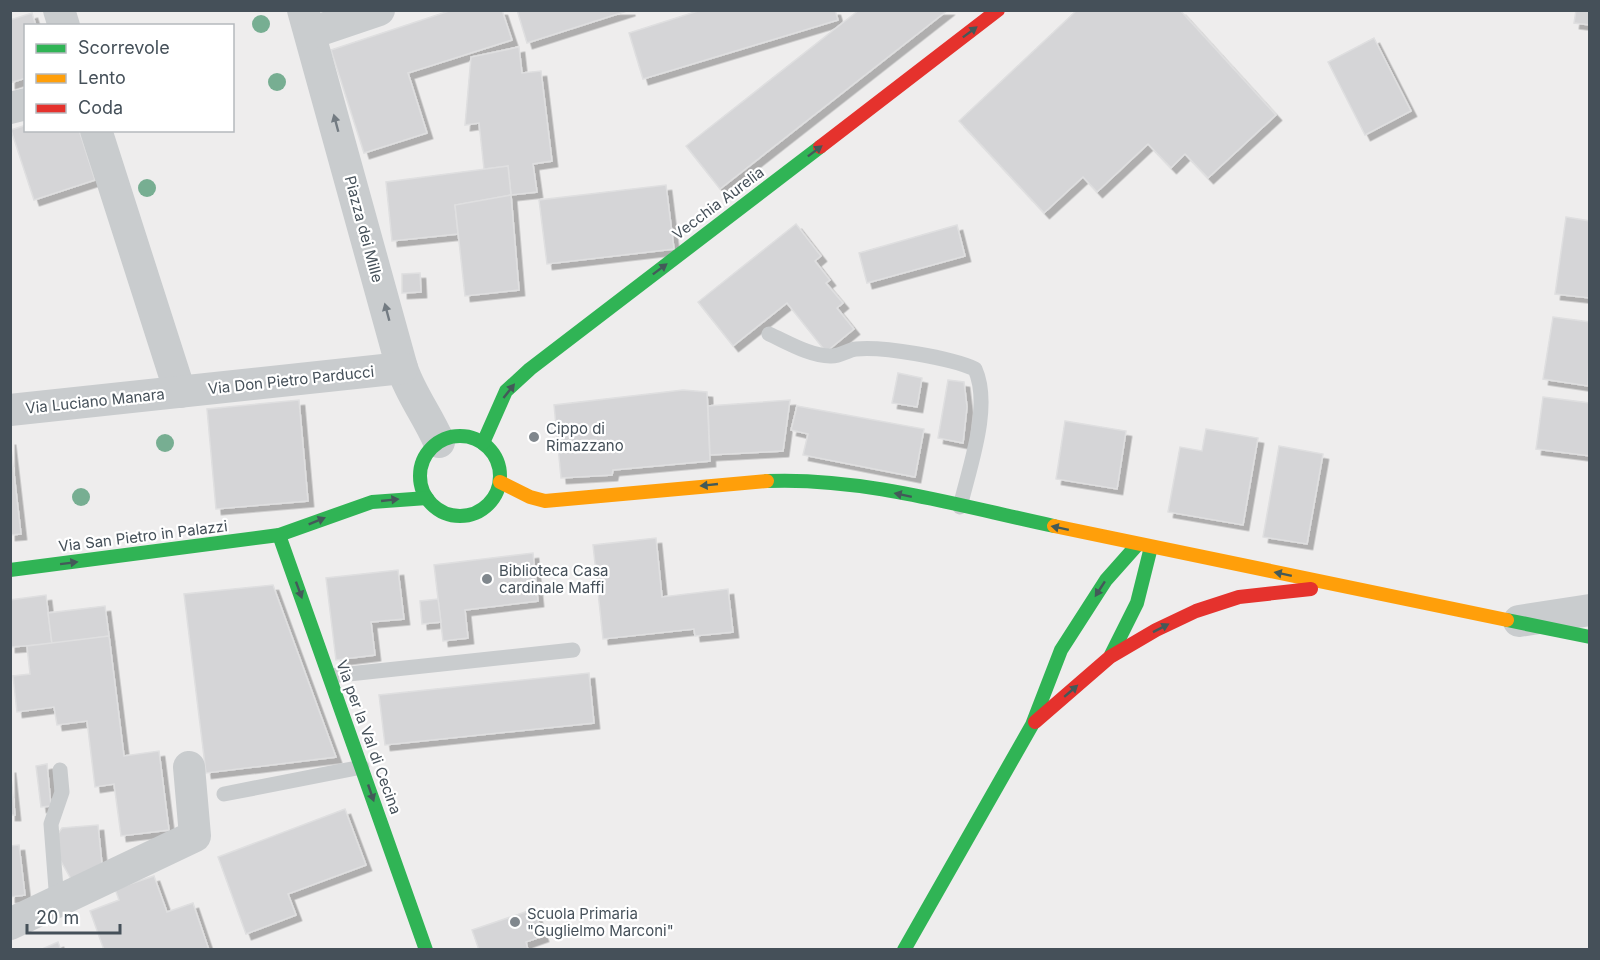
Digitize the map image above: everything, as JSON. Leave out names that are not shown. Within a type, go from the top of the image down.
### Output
[{"type":"main road","name":"Vecchia Aurelia","points":[[483,443],[506,391],[530,369],[998,10]]},
{"type":"main road","points":[[461,436],[483,443],[497,460],[500,482],[489,504],[469,515],[445,513],[427,498],[420,478],[421,468],[431,449],[439,442],[461,436]]},
{"type":"main road","points":[[500,482],[530,497],[545,501],[726,483],[800,480],[867,487],[1590,637]]},
{"type":"main road","points":[[279,535],[363,504],[411,497],[427,498]]},
{"type":"main road","name":"Via San Pietro in Palazzi","points":[[10,570],[279,535]]},
{"type":"main road","name":"Via per la Val di Cecina","points":[[279,535],[426,950]]},
{"type":"main road","points":[[1110,657],[1134,616],[1144,588],[1144,546]]},
{"type":"main road","points":[[904,950],[1032,725],[1061,650],[1106,580],[1144,546]]},
{"type":"main road","points":[[1032,725],[1110,657],[1196,611],[1239,597],[1341,586]]},
{"type":"street","points":[[307,22],[379,10]]},
{"type":"street","name":"Piazza dei Mille","points":[[307,22],[402,368],[417,404],[432,426],[439,442]]},
{"type":"street","points":[[97,132],[180,392]]},
{"type":"street","name":"Via Don Pietro Parducci","points":[[180,392],[402,368]]},
{"type":"street","name":"Via Luciano Manara","points":[[10,410],[180,392]]},
{"type":"street","points":[[1513,621],[1590,610]]},
{"type":"street","points":[[10,924],[195,836],[189,767]]},
{"type":"lane","points":[[769,334],[828,357],[840,356],[854,349],[876,349],[960,363],[975,369],[981,383],[980,416],[960,507]]},
{"type":"lane","points":[[330,676],[573,650]]},
{"type":"lane","points":[[225,795],[362,767]]},
{"type":"lane","points":[[57,903],[51,824],[62,792],[60,770]]},
{"type":"building","points":[[452,10],[502,10],[512,40],[408,73],[427,133],[364,153],[331,50]]},
{"type":"building","points":[[517,10],[630,10],[527,43]]},
{"type":"building","points":[[701,10],[835,10],[838,20],[643,79],[629,33]]},
{"type":"building","points":[[859,10],[948,10],[720,189],[686,146]]},
{"type":"building","points":[[1077,10],[1180,10],[1276,115],[1208,178],[1185,154],[1171,168],[1148,144],[1097,192],[1083,177],[1044,213],[959,121]]},
{"type":"building","points":[[1576,10],[1590,10],[1590,25],[1574,23]]},
{"type":"building","points":[[32,13],[35,24],[24,24],[24,79],[10,83],[10,20]]},
{"type":"building","points":[[1374,38],[1411,111],[1365,135],[1328,62]]},
{"type":"building","points":[[519,47],[522,73],[541,71],[552,161],[533,164],[537,192],[511,195],[508,166],[484,169],[479,123],[465,125],[471,57]]},
{"type":"building","points":[[24,126],[24,132],[80,132],[95,180],[34,200],[11,130]]},
{"type":"building","points":[[508,166],[511,195],[455,205],[458,234],[392,241],[386,182]]},
{"type":"building","points":[[666,185],[674,249],[547,264],[539,200]]},
{"type":"building","points":[[511,195],[519,290],[465,296],[455,205]]},
{"type":"building","points":[[1566,217],[1590,221],[1590,298],[1555,294]]},
{"type":"building","points":[[796,224],[821,256],[815,261],[830,280],[826,283],[843,303],[837,308],[854,329],[826,352],[787,303],[733,346],[698,302]]},
{"type":"building","points":[[957,225],[965,256],[867,283],[859,253]]},
{"type":"building","points":[[420,273],[421,292],[402,293],[402,274]]},
{"type":"building","points":[[1553,317],[1590,322],[1588,386],[1543,379]]},
{"type":"building","points":[[898,373],[922,378],[917,407],[892,403]]},
{"type":"building","points":[[948,380],[964,382],[967,407],[963,443],[938,438]]},
{"type":"building","points":[[683,390],[707,392],[710,461],[613,470],[612,475],[561,478],[554,405]]},
{"type":"building","points":[[1543,397],[1590,403],[1590,456],[1536,449]]},
{"type":"building","points":[[299,400],[308,501],[216,509],[207,409]]},
{"type":"building","points":[[790,400],[783,451],[710,455],[708,406]]},
{"type":"building","points":[[797,406],[924,429],[915,477],[803,455],[808,434],[791,430]]},
{"type":"building","points":[[1065,421],[1126,431],[1117,489],[1056,479]]},
{"type":"building","points":[[1206,429],[1258,438],[1243,525],[1168,512],[1180,447],[1202,451]]},
{"type":"building","points":[[10,439],[21,534],[10,535]]},
{"type":"building","points":[[1279,446],[1323,454],[1307,544],[1263,537]]},
{"type":"building","points":[[656,538],[662,597],[728,589],[733,632],[695,636],[694,629],[603,639],[593,545]]},
{"type":"building","points":[[533,553],[538,601],[465,610],[468,638],[443,641],[434,565]]},
{"type":"building","points":[[398,570],[404,619],[371,622],[375,655],[336,660],[326,578]]},
{"type":"building","points":[[273,585],[336,757],[206,773],[184,594]]},
{"type":"building","points":[[46,595],[52,644],[10,647],[10,600]]},
{"type":"building","points":[[438,599],[441,622],[422,624],[420,601]]},
{"type":"building","points":[[105,606],[109,636],[52,644],[48,613]]},
{"type":"building","points":[[109,636],[124,756],[159,751],[169,830],[121,836],[114,784],[95,787],[87,721],[57,725],[54,707],[17,712],[13,676],[30,674],[27,646]]},
{"type":"building","points":[[589,673],[594,723],[385,745],[379,695]]},
{"type":"building","points":[[47,764],[51,806],[41,807],[36,766]]},
{"type":"building","points":[[10,767],[15,815],[10,815]]},
{"type":"building","points":[[345,809],[366,865],[288,894],[296,915],[246,934],[218,857]]},
{"type":"building","points":[[98,825],[102,864],[71,879],[58,856],[55,838],[62,828]]},
{"type":"building","points":[[19,845],[25,895],[10,897],[10,846]]},
{"type":"building","points":[[154,876],[167,912],[193,903],[209,950],[104,950],[90,911],[119,900],[115,889]]},
{"type":"building","points":[[534,909],[543,936],[526,942],[528,950],[479,950],[472,930]]},
{"type":"building","points":[[58,942],[61,950],[40,950]]},
{"type":"traffic: fast","points":[[483,443],[506,391],[530,369],[820,147]]},
{"type":"traffic: fast","points":[[460,436],[475,439],[488,448],[497,461],[500,476],[497,491],[488,504],[475,513],[460,516],[445,513],[432,504],[423,491],[420,476],[423,461],[432,448],[445,439],[460,436]]},
{"type":"traffic: fast","points":[[767,481],[803,481],[875,488],[1054,526]]},
{"type":"traffic: fast","points":[[10,570],[279,535],[372,502],[427,498]]},
{"type":"traffic: fast","points":[[279,535],[426,950]]},
{"type":"traffic: fast","points":[[904,950],[1032,725],[1061,650],[1106,580],[1138,544]]},
{"type":"traffic: fast","points":[[1111,655],[1137,603],[1151,547]]},
{"type":"traffic: fast","points":[[1507,620],[1590,637]]},
{"type":"traffic: slow","points":[[500,482],[530,497],[545,501],[767,481]]},
{"type":"traffic: slow","points":[[1054,526],[1507,620]]},
{"type":"traffic: jam","points":[[820,147],[998,10]]},
{"type":"traffic: jam","points":[[1035,722],[1110,657],[1156,630],[1196,611],[1239,597],[1311,589]]},
{"type":"place","name":"Cippo di Rimazzano","points":[[534,437]]},
{"type":"place","name":"Biblioteca Casa cardinale Maffi","points":[[487,579]]},
{"type":"place","name":"Scuola Primaria \"Guglielmo Marconi\"","points":[[515,922]]}]
